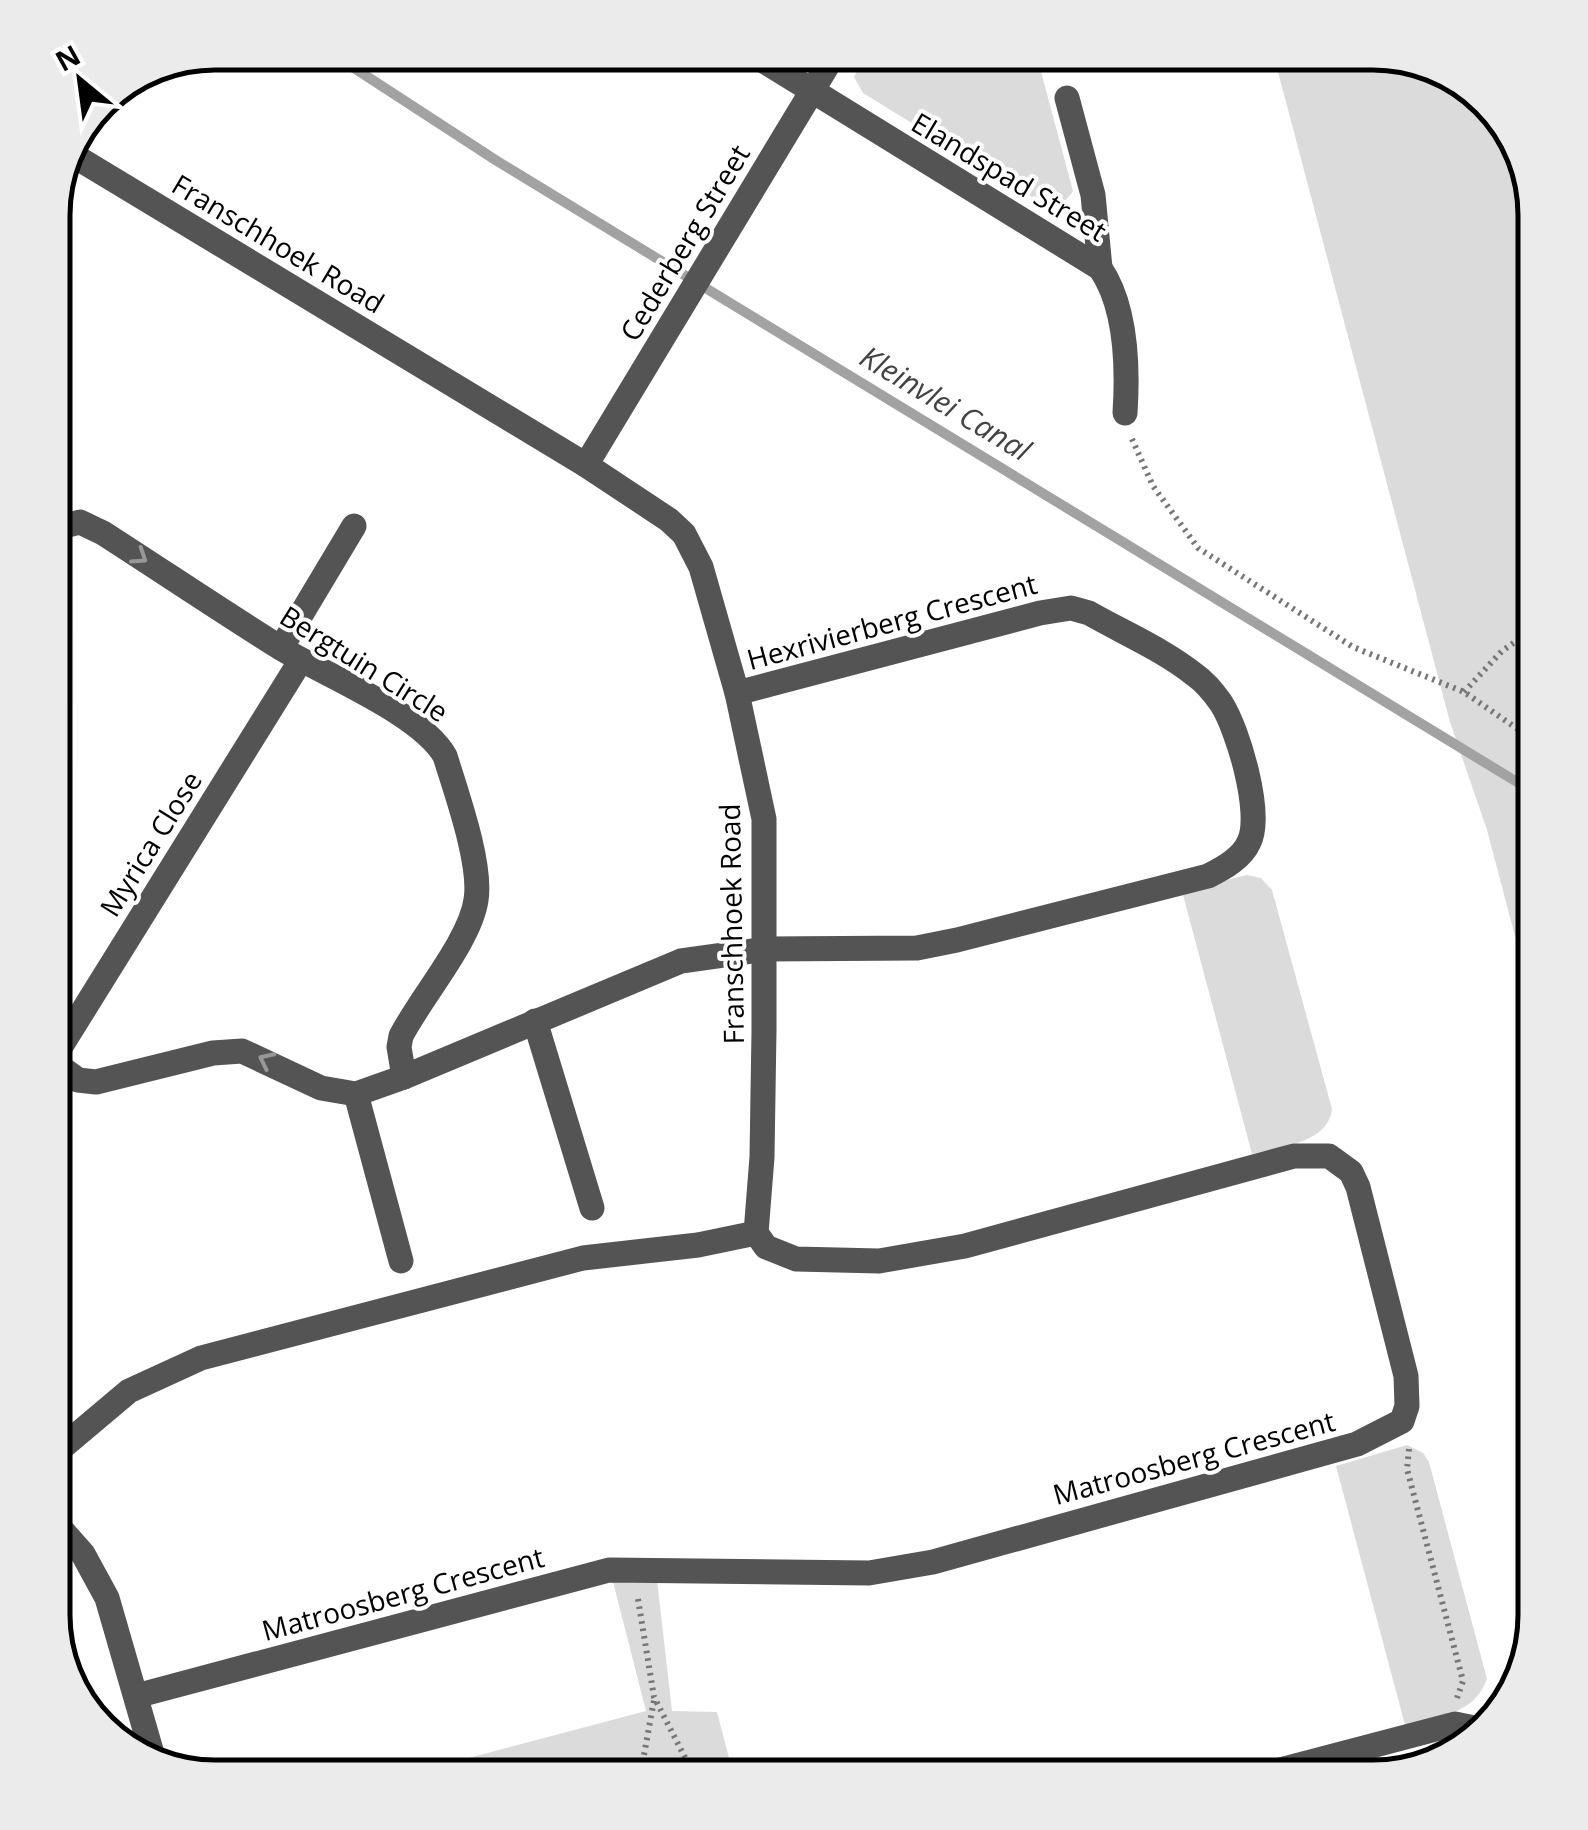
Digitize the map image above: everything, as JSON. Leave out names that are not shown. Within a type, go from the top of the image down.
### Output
[{"type":"street","name":"Elandspad Street","points":[[780,70],[1100,268],[1120,321],[1128,380],[1125,413]]},
{"type":"street","name":"Cederberg Street","points":[[586,465],[824,70]]},
{"type":"street","points":[[1067,98],[1093,195],[1100,268]]},
{"type":"street","name":"Franschhoek Road","points":[[81,161],[586,465],[670,520],[684,534],[701,567],[736,693],[764,819],[766,950],[762,1156],[756,1234]]},
{"type":"street","name":"Bergtuin Circle","points":[[70,524],[80,522],[104,534],[291,654],[429,734],[445,756],[475,873],[476,900],[460,940],[401,1036],[404,1077]]},
{"type":"street","name":"Myrica Close","points":[[70,1031],[291,654],[354,526]]},
{"type":"street","name":"Hexrivierberg Crescent","points":[[736,693],[1070,608],[1089,613],[1194,674],[1208,687],[1227,714],[1253,804],[1253,833],[1248,847],[1208,876],[918,948],[766,950]]},
{"type":"street","points":[[70,1074],[78,1080],[96,1082],[213,1053],[242,1051],[321,1088],[356,1094],[681,960],[766,950]]},
{"type":"street","points":[[534,1021],[592,1208]]},
{"type":"street","points":[[356,1094],[401,1261]]},
{"type":"street","points":[[70,1439],[129,1391],[201,1358],[583,1258],[698,1246],[756,1234],[766,1247],[796,1259],[902,1259],[1090,1214],[1294,1156],[1329,1156],[1351,1172],[1358,1187],[1406,1376],[1408,1406],[1402,1421]]},
{"type":"street","name":"Matroosberg Crescent","points":[[136,1696],[574,1578],[633,1568],[839,1573],[899,1568],[1335,1452],[1380,1435],[1402,1421]]},
{"type":"street","points":[[70,1542],[96,1574],[107,1598],[150,1745]]},
{"type":"street","points":[[1321,1760],[1455,1724],[1465,1726]]},
{"type":"path","points":[[1125,413],[1137,455],[1153,486],[1198,548],[1353,647],[1464,692],[1518,729]]},
{"type":"path","points":[[1464,692],[1518,641]]},
{"type":"path","points":[[1402,1421],[1409,1449],[1407,1469],[1463,1681],[1455,1724]]},
{"type":"path","points":[[633,1568],[654,1697],[687,1760]]},
{"type":"path","points":[[643,1760],[654,1697]]},
{"type":"shaded area","points":[[858,70],[1041,70],[1073,191],[1059,204],[1040,202],[863,93],[854,77]]},
{"type":"shaded area","points":[[1277,70],[1383,70],[1437,85],[1469,106],[1488,127],[1510,168],[1518,215],[1518,948],[1487,830],[1450,722]]},
{"type":"shaded area","points":[[1247,875],[1261,878],[1272,890],[1332,1109],[1329,1121],[1312,1137],[1252,1154],[1182,891]]},
{"type":"shaded area","points":[[1407,1445],[1423,1453],[1429,1462],[1487,1679],[1464,1707],[1405,1725],[1336,1466]]},
{"type":"shaded area","points":[[656,1571],[672,1711],[717,1712],[730,1760],[461,1760],[646,1711],[611,1574]]},
{"type":"waterway","name":"Kleinvlei Canal","points":[[357,70],[497,161],[1518,783]]}]
